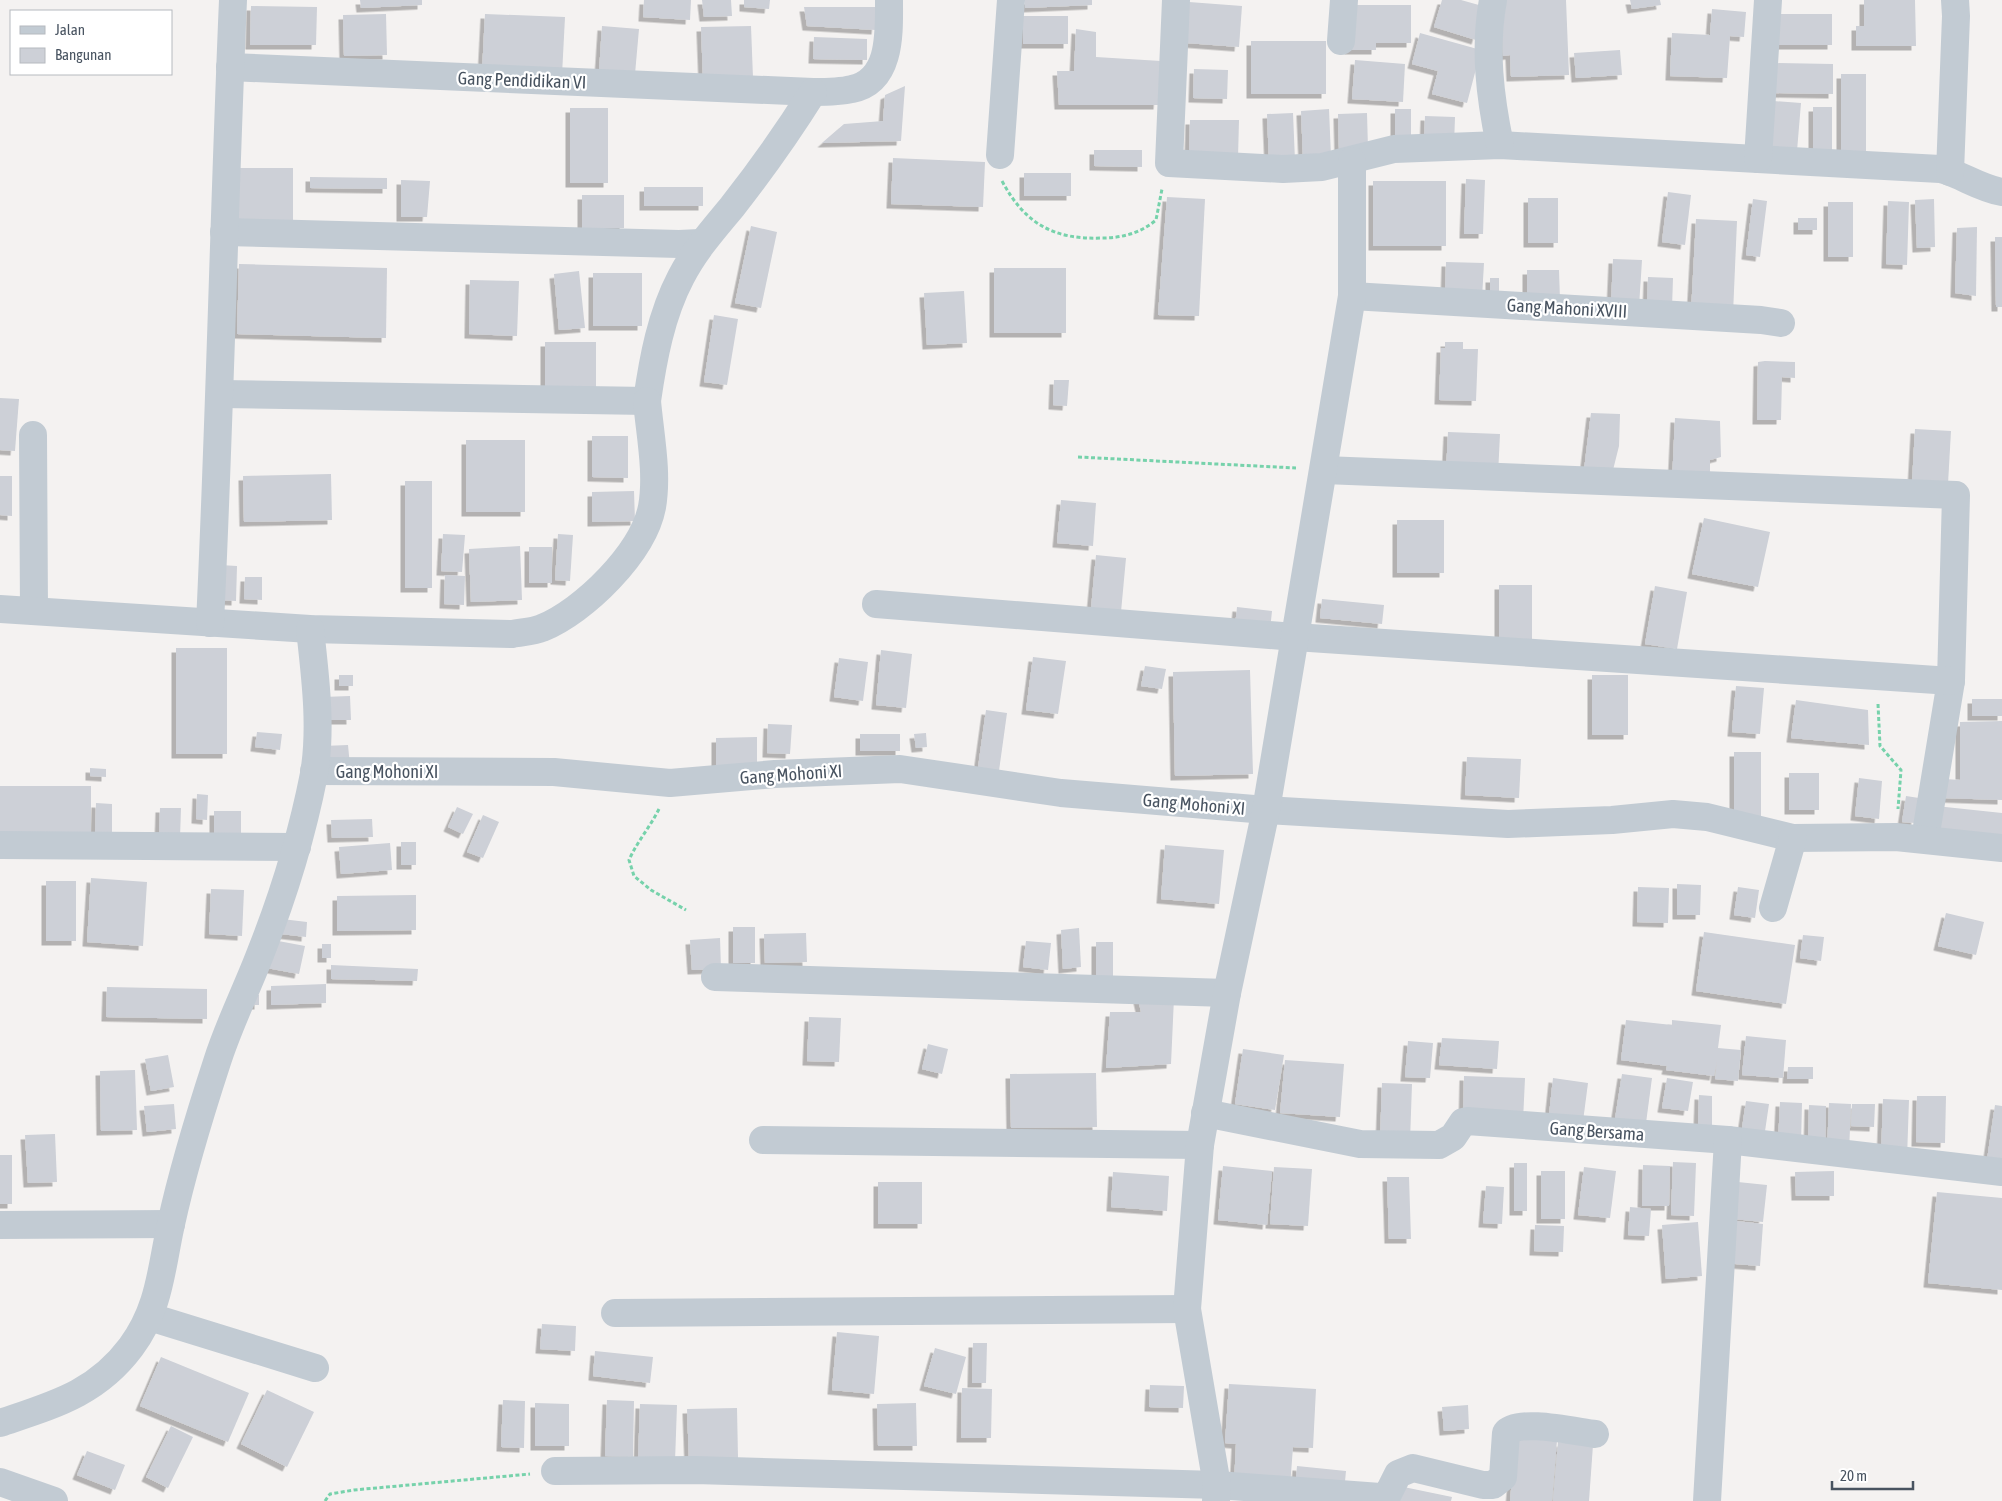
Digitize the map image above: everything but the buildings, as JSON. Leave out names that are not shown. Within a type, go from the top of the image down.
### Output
[{"type":"street","points":[[210,623],[221,394],[224,232],[233,0]]},
{"type":"street","name":"Gang Pendidikan VI","points":[[230,67],[814,92],[854,89],[873,79],[879,71],[889,34],[889,0]]},
{"type":"street","points":[[1000,155],[1011,0]]},
{"type":"street","points":[[1176,0],[1169,162],[1283,169],[1322,167],[1394,149],[1500,145],[1903,167],[1950,172],[1974,185],[2002,192]]},
{"type":"street","points":[[1341,41],[1344,0]]},
{"type":"street","points":[[1493,0],[1489,22],[1488,61],[1492,107],[1500,145]]},
{"type":"street","points":[[1758,159],[1768,0]]},
{"type":"street","points":[[1950,172],[1955,0]]},
{"type":"street","points":[[0,609],[310,629],[512,634],[540,629],[568,615],[616,572],[642,534],[652,508],[654,468],[647,401],[658,338],[680,277],[700,243],[744,191],[786,135],[814,92]]},
{"type":"street","points":[[1217,1493],[1187,1310],[1200,1145],[1227,993],[1266,810],[1352,296],[1352,161]]},
{"type":"street","points":[[224,232],[678,244],[700,243]]},
{"type":"street","name":"Gang Mahoni XVIII","points":[[1352,296],[1762,320],[1782,323]]},
{"type":"street","points":[[221,394],[647,401]]},
{"type":"street","points":[[33,435],[34,611]]},
{"type":"street","points":[[1324,470],[1956,495],[1951,681],[1926,839]]},
{"type":"street","points":[[876,604],[1295,637],[1951,681]]},
{"type":"street","points":[[0,1423],[67,1400],[88,1389],[106,1376],[131,1348],[150,1317],[163,1275],[171,1224],[218,1060],[278,906],[297,846],[314,771],[317,701],[310,629]]},
{"type":"street","name":"Gang Mohoni XI","points":[[314,771],[554,772],[670,783],[775,774],[900,769],[1061,793],[1266,810],[1508,824],[1612,820],[1673,814],[1708,817],[1793,838],[1896,837],[2002,848]]},
{"type":"street","points":[[1773,908],[1793,838]]},
{"type":"street","points":[[0,846],[297,846]]},
{"type":"street","points":[[715,977],[1227,993]]},
{"type":"street","name":"Gang Bersama","points":[[1205,1113],[1360,1144],[1434,1146],[1453,1137],[1464,1121],[1728,1140],[2002,1172]]},
{"type":"street","points":[[763,1140],[1200,1145]]},
{"type":"street","points":[[1707,1501],[1728,1140]]},
{"type":"street","points":[[0,1226],[171,1224]]},
{"type":"street","points":[[615,1313],[1187,1310]]},
{"type":"street","points":[[150,1317],[315,1368]]},
{"type":"street","points":[[555,1471],[695,1470],[1217,1493],[1380,1497],[1388,1494],[1398,1474],[1413,1468],[1488,1486],[1498,1482],[1503,1477],[1506,1433],[1510,1428],[1531,1426],[1595,1434]]},
{"type":"street","points":[[0,1482],[54,1501]]},
{"type":"path","points":[[1000,155],[1002,179],[1012,198],[1026,214],[1043,228],[1059,235],[1082,239],[1110,238],[1141,230],[1156,220]]},
{"type":"path","points":[[1078,457],[1324,470]]},
{"type":"path","points":[[1877,676],[1880,746],[1900,770],[1896,837]]},
{"type":"path","points":[[670,783],[650,825],[635,844],[628,860],[634,876],[651,890],[686,910]]},
{"type":"path","points":[[325,1501],[330,1494],[354,1490],[555,1471]]}]
